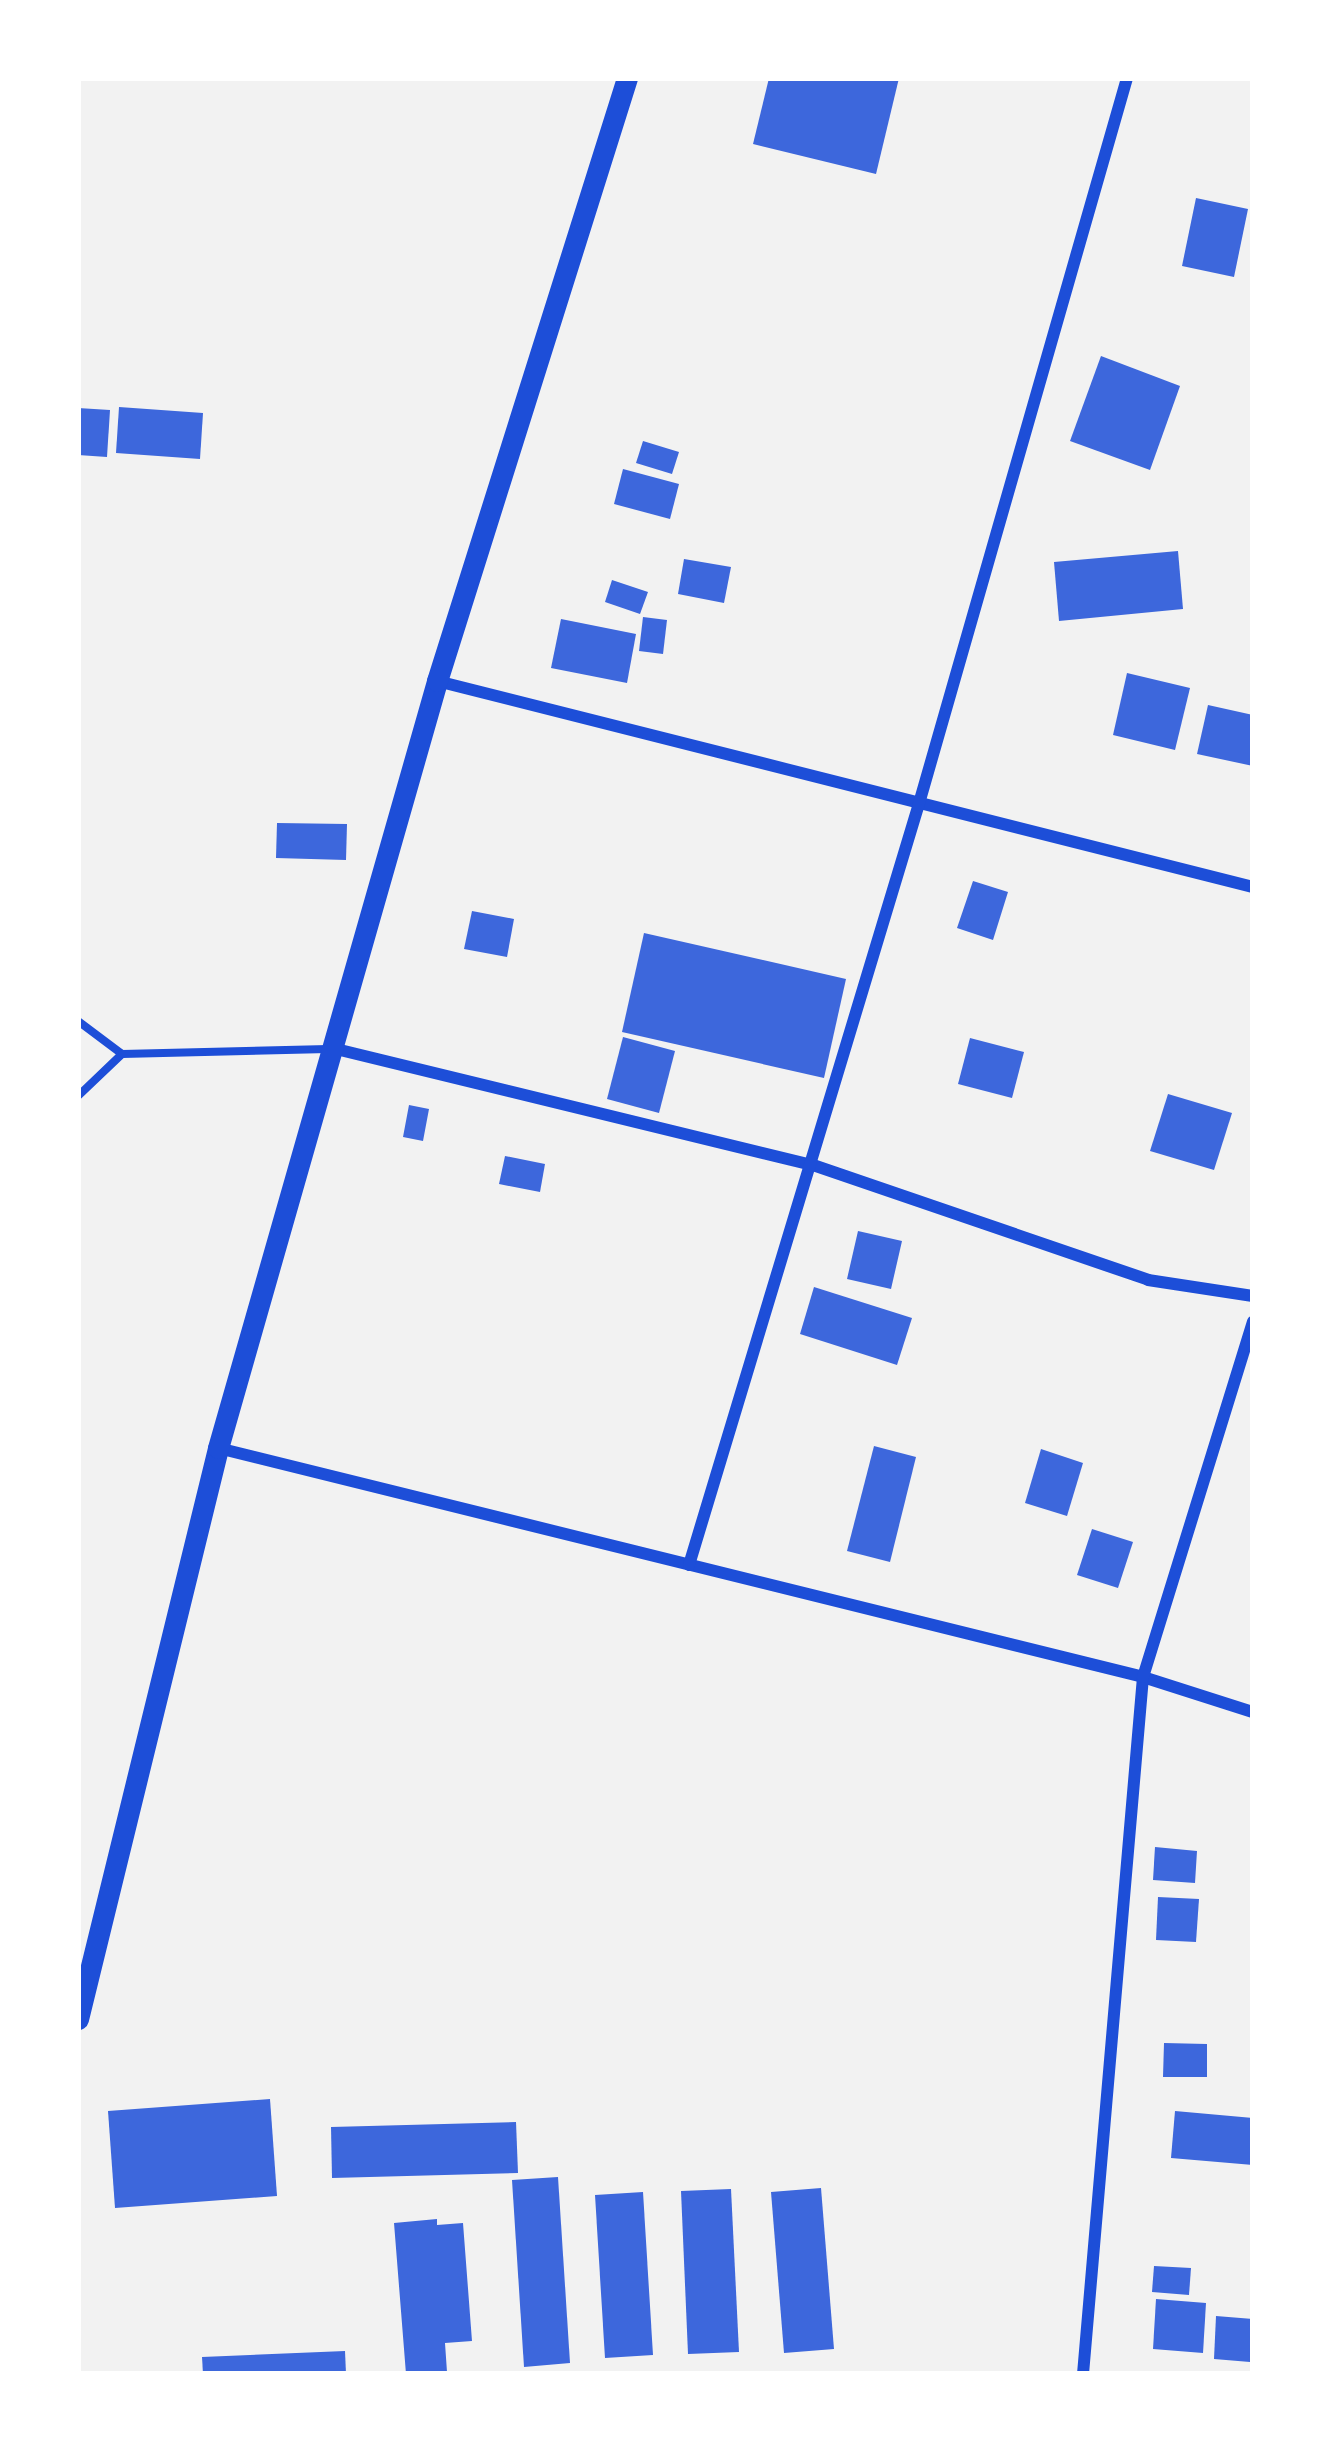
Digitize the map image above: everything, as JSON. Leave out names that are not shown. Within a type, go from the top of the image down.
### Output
[{"type":"main road","points":[[78,2018],[218,1448],[336,1049],[436,681],[627,78]]},
{"type":"street","points":[[689,1565],[813,1165],[1127,78]]},
{"type":"street","points":[[436,681],[918,807],[1253,887]]},
{"type":"street","points":[[336,1049],[813,1165],[1148,1280],[1253,1296]]},
{"type":"street","points":[[1083,2374],[1142,1677],[1253,1322]]},
{"type":"street","points":[[218,1448],[1142,1677],[1253,1712]]},
{"type":"lane","points":[[78,1021],[122,1054],[336,1049]]},
{"type":"lane","points":[[78,1096],[122,1054]]},
{"type":"building","points":[[769,78],[899,78],[876,174],[753,144]]},
{"type":"building","points":[[1196,198],[1248,209],[1234,277],[1182,266]]},
{"type":"building","points":[[1101,356],[1180,386],[1150,470],[1070,441]]},
{"type":"building","points":[[119,407],[203,413],[200,459],[116,453]]},
{"type":"building","points":[[78,408],[110,410],[107,457],[78,455]]},
{"type":"building","points":[[643,441],[679,452],[672,474],[636,463]]},
{"type":"building","points":[[623,469],[679,484],[670,519],[614,504]]},
{"type":"building","points":[[1178,551],[1183,609],[1059,621],[1054,562]]},
{"type":"building","points":[[684,559],[731,567],[724,603],[678,594]]},
{"type":"building","points":[[612,580],[648,592],[640,614],[605,602]]},
{"type":"building","points":[[643,617],[667,620],[663,654],[639,651]]},
{"type":"building","points":[[561,619],[636,634],[627,683],[551,668]]},
{"type":"building","points":[[1127,673],[1190,688],[1175,750],[1113,735]]},
{"type":"building","points":[[1208,705],[1253,715],[1253,766],[1197,754]]},
{"type":"building","points":[[277,823],[347,824],[346,860],[276,858]]},
{"type":"building","points":[[973,881],[1008,892],[993,940],[957,928]]},
{"type":"building","points":[[472,911],[514,919],[507,957],[464,949]]},
{"type":"building","points":[[644,933],[846,979],[824,1078],[622,1032]]},
{"type":"building","points":[[623,1037],[675,1051],[659,1113],[607,1099]]},
{"type":"building","points":[[970,1038],[1024,1052],[1012,1098],[958,1084]]},
{"type":"building","points":[[1168,1094],[1232,1113],[1214,1170],[1150,1151]]},
{"type":"building","points":[[409,1105],[429,1109],[423,1141],[403,1137]]},
{"type":"building","points":[[505,1156],[545,1164],[540,1192],[499,1184]]},
{"type":"building","points":[[858,1231],[902,1241],[891,1289],[847,1279]]},
{"type":"building","points":[[814,1287],[912,1318],[897,1365],[800,1334]]},
{"type":"building","points":[[874,1446],[916,1457],[890,1562],[847,1551]]},
{"type":"building","points":[[1041,1449],[1083,1463],[1067,1516],[1025,1503]]},
{"type":"building","points":[[1092,1529],[1133,1542],[1118,1588],[1077,1575]]},
{"type":"building","points":[[1155,1847],[1197,1851],[1195,1883],[1153,1880]]},
{"type":"building","points":[[1158,1897],[1199,1899],[1196,1942],[1156,1940]]},
{"type":"building","points":[[1164,2043],[1207,2044],[1207,2077],[1163,2077]]},
{"type":"building","points":[[270,2099],[277,2196],[115,2208],[108,2111]]},
{"type":"building","points":[[1175,2111],[1253,2118],[1253,2165],[1171,2158]]},
{"type":"building","points":[[516,2122],[518,2173],[332,2178],[331,2127]]},
{"type":"building","points":[[558,2177],[570,2363],[524,2367],[512,2180]]},
{"type":"building","points":[[821,2188],[834,2349],[784,2353],[771,2192]]},
{"type":"building","points":[[731,2189],[739,2352],[688,2354],[681,2191]]},
{"type":"building","points":[[643,2192],[653,2355],[605,2358],[595,2195]]},
{"type":"building","points":[[437,2219],[437,2225],[463,2223],[472,2341],[445,2343],[447,2372],[406,2374],[394,2223]]},
{"type":"building","points":[[1154,2266],[1191,2268],[1189,2295],[1152,2292]]},
{"type":"building","points":[[1156,2299],[1206,2303],[1203,2353],[1153,2349]]},
{"type":"building","points":[[1216,2316],[1253,2319],[1250,2362],[1214,2359]]},
{"type":"building","points":[[345,2351],[346,2374],[203,2374],[202,2357]]}]
